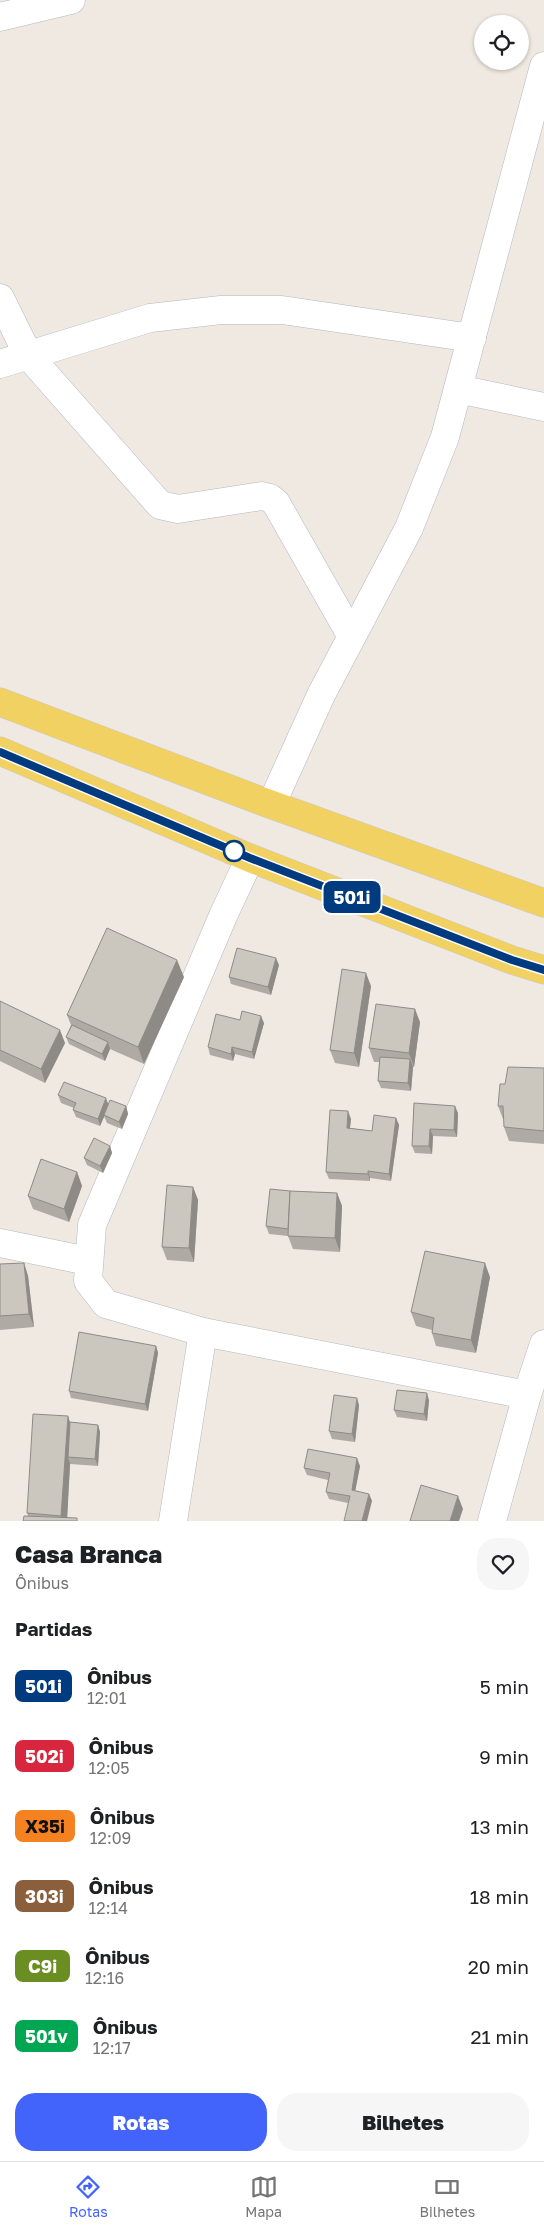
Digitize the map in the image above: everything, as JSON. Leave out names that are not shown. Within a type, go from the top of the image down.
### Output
[{"type":"main road","points":[[0,702],[544,903]]},
{"type":"main road","points":[[0,752],[250,858],[512,960],[544,970]]},
{"type":"street","points":[[0,17],[71,0]]},
{"type":"street","points":[[272,804],[351,635],[408,528],[445,437],[544,66]]},
{"type":"street","points":[[0,298],[28,355],[160,505],[178,509],[262,496],[270,498],[276,503],[351,635]]},
{"type":"street","points":[[0,364],[150,318],[221,310],[282,310],[472,338]]},
{"type":"street","points":[[458,389],[544,407]]},
{"type":"street","points":[[250,858],[92,1225],[88,1281],[106,1304],[204,1332],[527,1395]]},
{"type":"street","points":[[0,1243],[88,1261]]},
{"type":"street","points":[[172,1521],[204,1332]]},
{"type":"street","points":[[492,1521],[527,1395],[544,1344]]},
{"type":"building","points":[[107,928],[177,960],[138,1047],[67,1015]]},
{"type":"building","points":[[237,948],[276,958],[268,987],[229,977]]},
{"type":"building","points":[[342,969],[366,973],[354,1053],[330,1050]]},
{"type":"building","points":[[0,1001],[60,1030],[41,1069],[0,1050]]},
{"type":"building","points":[[376,1004],[415,1009],[409,1053],[369,1048]]},
{"type":"building","points":[[242,1011],[261,1016],[252,1052],[232,1047],[231,1054],[208,1047],[216,1014],[240,1020]]},
{"type":"building","points":[[72,1025],[108,1042],[102,1054],[66,1037]]},
{"type":"building","points":[[380,1057],[410,1059],[408,1083],[378,1081]]},
{"type":"building","points":[[508,1067],[544,1068],[544,1131],[504,1127],[503,1106],[498,1106],[500,1084],[505,1084]]},
{"type":"building","points":[[64,1082],[106,1098],[98,1119],[73,1110],[76,1103],[58,1095]]},
{"type":"building","points":[[110,1100],[126,1106],[119,1122],[104,1115]]},
{"type":"building","points":[[414,1103],[455,1106],[454,1130],[430,1129],[429,1146],[412,1146]]},
{"type":"building","points":[[330,1110],[348,1111],[347,1128],[372,1131],[374,1115],[396,1118],[389,1174],[368,1171],[368,1174],[326,1172]]},
{"type":"building","points":[[94,1138],[110,1146],[100,1166],[84,1158]]},
{"type":"building","points":[[41,1159],[77,1172],[64,1209],[28,1196]]},
{"type":"building","points":[[167,1185],[193,1187],[189,1248],[162,1247]]},
{"type":"building","points":[[270,1189],[290,1191],[288,1229],[266,1226]]},
{"type":"building","points":[[290,1191],[337,1193],[335,1238],[288,1236]]},
{"type":"building","points":[[425,1251],[485,1263],[471,1340],[432,1333],[434,1318],[411,1312]]},
{"type":"building","points":[[24,1263],[29,1314],[0,1316],[0,1264]]},
{"type":"building","points":[[79,1332],[156,1346],[145,1404],[69,1391]]},
{"type":"building","points":[[397,1390],[427,1393],[424,1414],[394,1410]]},
{"type":"building","points":[[334,1395],[357,1398],[352,1434],[329,1431]]},
{"type":"building","points":[[33,1414],[68,1416],[61,1516],[27,1513]]},
{"type":"building","points":[[70,1422],[98,1425],[95,1459],[68,1457]]},
{"type":"building","points":[[308,1449],[357,1458],[352,1490],[369,1494],[362,1521],[344,1521],[350,1496],[326,1492],[330,1473],[304,1468]]},
{"type":"building","points":[[421,1485],[458,1496],[450,1521],[410,1521]]},
{"type":"building","points":[[24,1516],[77,1518],[77,1521],[23,1521]]},
{"type":"bus line","name":"501i","points":[[0,752],[250,858],[512,960],[544,970]]}]
